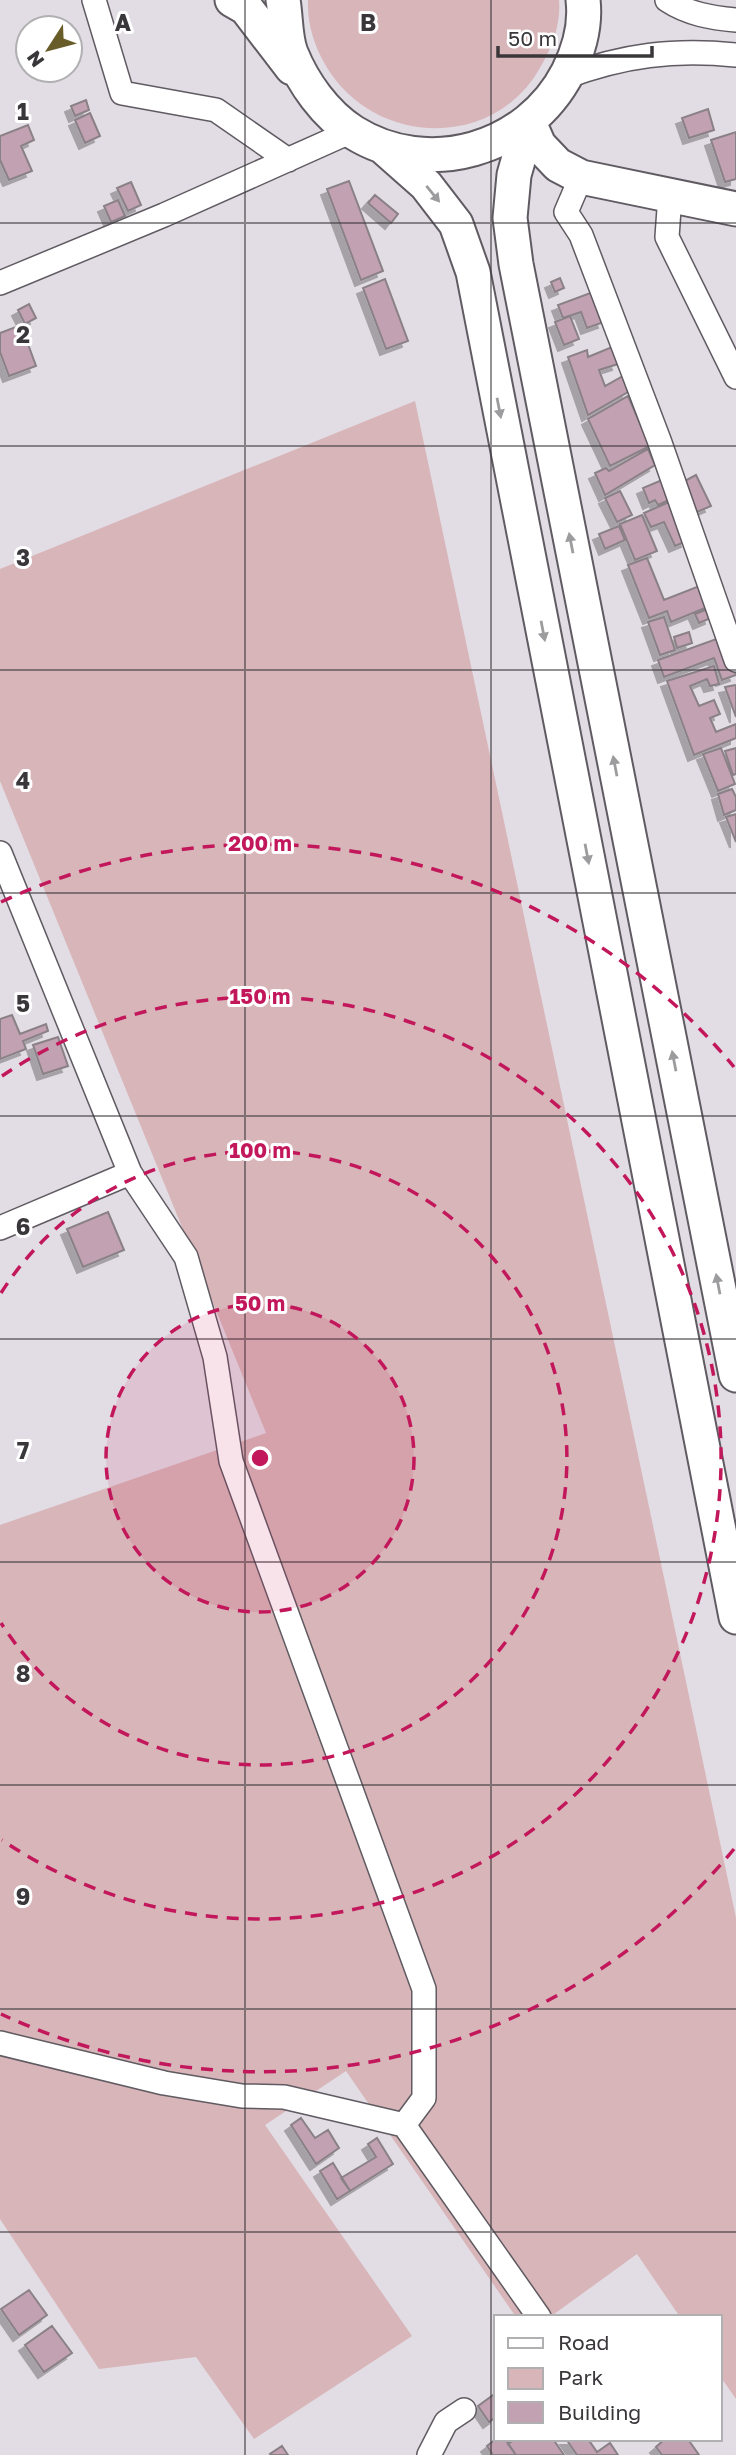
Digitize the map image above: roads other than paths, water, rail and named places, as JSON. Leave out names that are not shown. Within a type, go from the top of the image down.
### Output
[{"type":"main road","points":[[232,0],[246,8],[318,101],[352,131],[383,147],[426,185],[456,224],[473,272],[736,1617]]},
{"type":"main road","points":[[284,0],[290,51],[318,101]]},
{"type":"main road","points":[[383,147],[434,156],[485,147],[529,122],[557,92],[576,55],[584,15],[583,0]]},
{"type":"main road","points":[[529,122],[540,145],[558,165],[581,177],[736,209]]},
{"type":"main road","points":[[529,122],[514,175],[510,218],[516,264],[736,1376]]},
{"type":"street","points":[[94,0],[122,93],[216,110],[288,160]]},
{"type":"street","points":[[682,3],[715,18],[736,20]]},
{"type":"street","points":[[565,77],[648,54],[701,51],[736,55]]},
{"type":"street","points":[[0,283],[164,215],[352,131]]},
{"type":"street","points":[[581,177],[566,212],[581,235],[659,440],[736,660]]},
{"type":"street","points":[[670,195],[667,237],[736,377]]},
{"type":"street","points":[[0,853],[130,1173],[186,1257],[215,1357],[231,1461],[424,1989],[424,2098],[404,2125]]},
{"type":"street","points":[[0,1228],[130,1173]]},
{"type":"street","points":[[0,2043],[164,2083],[242,2096],[284,2097],[404,2125],[539,2315]]},
{"type":"street","points":[[429,2455],[446,2422],[464,2410]]}]
